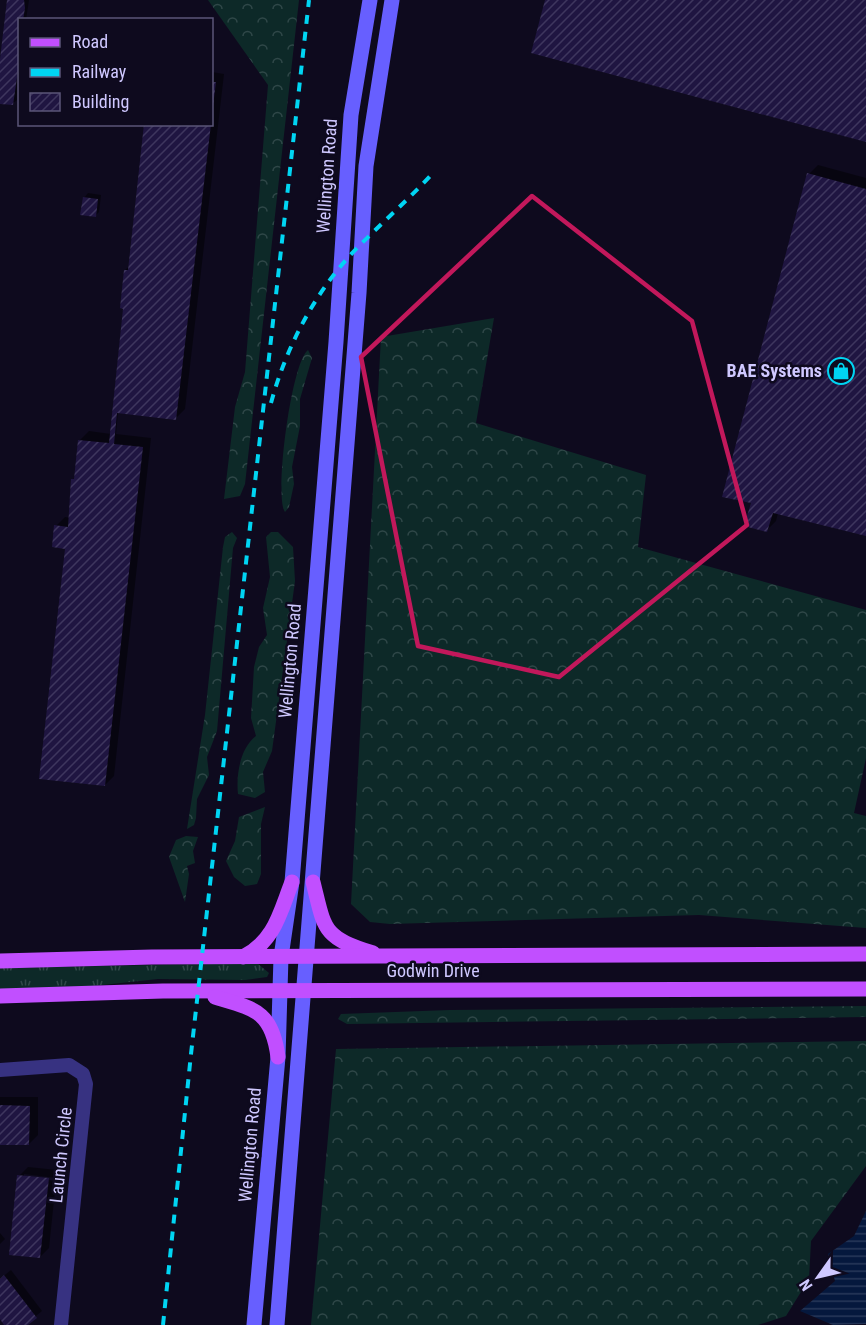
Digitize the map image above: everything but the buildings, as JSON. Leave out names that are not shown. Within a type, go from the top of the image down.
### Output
[{"type":"main road","name":"Wellington Road","points":[[255,1325],[278,1057],[281,957],[292,882],[335,354],[351,115],[370,0]]},
{"type":"main road","points":[[277,1325],[304,957],[313,882],[359,293],[366,166],[392,0]]},
{"type":"main road","points":[[243,957],[264,944],[274,931],[292,882]]},
{"type":"main road","points":[[313,882],[325,928],[332,936],[384,957]]},
{"type":"main road","name":"Godwin Drive","points":[[0,961],[243,957],[866,954]]},
{"type":"main road","name":"Godwin Drive","points":[[0,996],[303,991],[866,989]]},
{"type":"main road","points":[[198,992],[248,1007],[260,1014],[273,1031],[278,1057]]},
{"type":"street","name":"Launch Circle","points":[[0,1070],[69,1065],[83,1074],[86,1084],[61,1325]]},
{"type":"highlighted area","points":[[532,196],[692,321],[747,525],[559,677],[418,646],[361,357]]},
{"type":"green space","points":[[208,0],[299,0],[245,484],[240,496],[224,499],[235,407],[245,372],[268,85]]},
{"type":"green space","points":[[494,318],[476,423],[646,475],[638,547],[866,610],[866,758],[854,813],[866,816],[866,928],[699,915],[390,924],[370,922],[351,904],[381,337]]},
{"type":"green space","points":[[308,350],[312,358],[300,399],[300,426],[292,467],[294,484],[289,507],[285,512],[282,502],[282,483],[286,431],[296,379]]},
{"type":"green space","points":[[232,532],[237,538],[233,548],[217,731],[207,757],[209,775],[197,799],[194,825],[187,829],[205,715],[223,547],[225,537]]},
{"type":"green space","points":[[271,532],[278,532],[293,547],[295,581],[272,751],[263,772],[265,792],[255,798],[238,794],[238,779],[240,762],[246,747],[256,736],[251,718],[254,667],[259,647],[267,635],[263,608],[270,577],[266,537]]},
{"type":"green space","points":[[265,807],[261,824],[261,874],[257,884],[245,886],[234,877],[226,861],[235,841],[239,817]]},
{"type":"green space","points":[[186,836],[198,837],[193,851],[195,863],[187,866],[189,874],[185,902],[169,857],[176,840]]},
{"type":"green space","points":[[257,963],[269,973],[267,977],[245,980],[158,979],[93,986],[0,990],[0,968]]},
{"type":"green space","points":[[866,1006],[866,1017],[347,1024],[338,1019],[341,1014],[450,1010]]},
{"type":"green space","points":[[866,1041],[866,1166],[811,1241],[809,1279],[786,1316],[758,1325],[311,1325],[336,1049]]},
{"type":"water","points":[[866,1211],[866,1324],[833,1325],[800,1311],[835,1281],[828,1254],[854,1236]]},
{"type":"railway","points":[[163,1325],[191,1054],[309,0]]},
{"type":"railway","points":[[271,403],[295,338],[331,278],[362,243],[431,175]]},
{"type":"place","name":"BAE Systems","points":[[841,371]]}]
